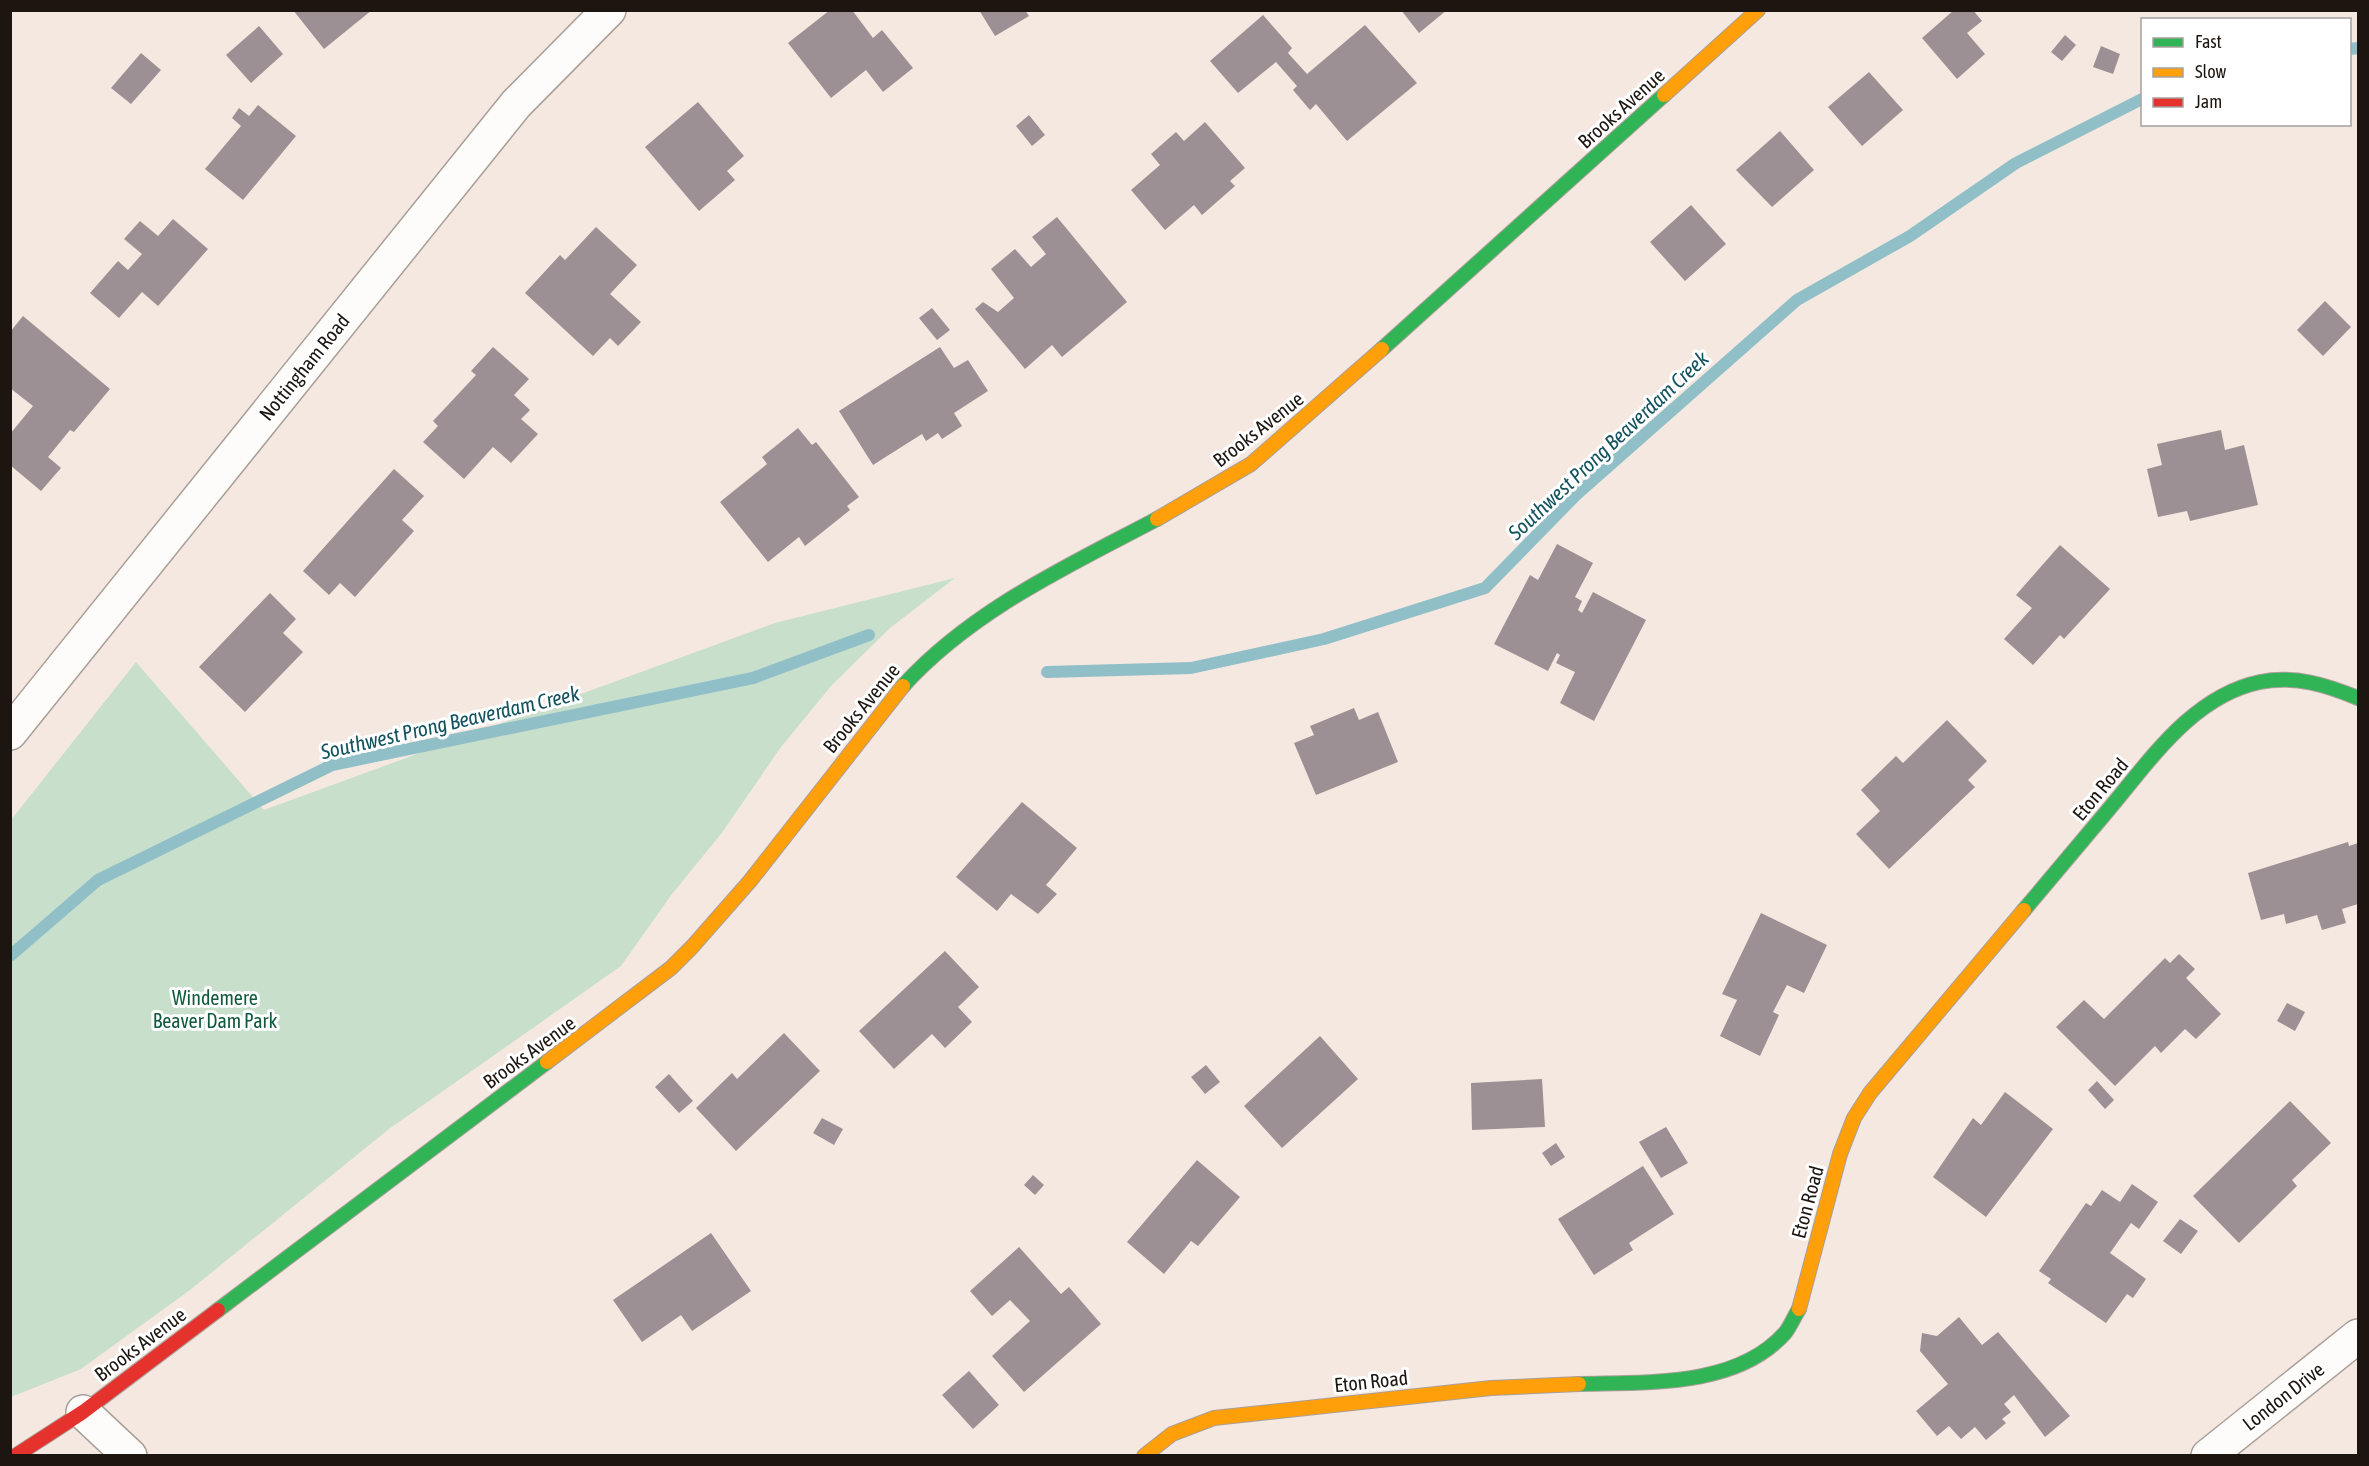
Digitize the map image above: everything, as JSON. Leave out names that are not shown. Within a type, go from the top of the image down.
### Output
[{"type":"street","name":"Nottingham Road","points":[[10,733],[508,113],[609,10]]},
{"type":"street","name":"Brooks Avenue","points":[[15,1455],[83,1412],[441,1139],[575,1044],[671,968],[718,921],[752,880],[881,711],[910,678],[942,648],[996,607],[1076,560],[1225,481],[1256,458],[1329,398],[1758,10]]},
{"type":"street","name":"Eton Road","points":[[1144,1455],[1172,1434],[1214,1418],[1491,1388],[1691,1380],[1728,1369],[1763,1351],[1785,1333],[1800,1307],[1840,1154],[1854,1118],[1870,1093],[2174,732],[2214,700],[2235,688],[2268,680],[2307,680],[2358,698]]},
{"type":"street","name":"London Drive","points":[[2208,1455],[2358,1336]]},
{"type":"street","points":[[83,1412],[130,1455]]},
{"type":"green space","name":"Windemere Beaver Dam Park","points":[[955,578],[890,628],[832,685],[781,747],[721,834],[672,894],[621,966],[389,1129],[190,1290],[81,1369],[11,1397],[11,820],[136,662],[264,810],[775,623]]},
{"type":"building","points":[[293,10],[372,10],[324,49]]},
{"type":"building","points":[[830,10],[852,10],[873,38],[882,30],[913,68],[883,92],[866,70],[831,98],[788,43]]},
{"type":"building","points":[[979,10],[1025,10],[1029,16],[995,36]]},
{"type":"building","points":[[1401,10],[1447,10],[1419,33]]},
{"type":"building","points":[[1954,10],[1973,10],[1982,21],[1967,33],[1985,54],[1957,79],[1922,38]]},
{"type":"building","points":[[1263,15],[1292,48],[1288,53],[1307,74],[1365,25],[1417,83],[1347,141],[1316,104],[1310,110],[1293,90],[1297,86],[1276,62],[1238,93],[1210,61]]},
{"type":"building","points":[[259,26],[283,54],[251,83],[226,55]]},
{"type":"building","points":[[2065,35],[2076,45],[2062,61],[2051,52]]},
{"type":"building","points":[[2101,46],[2120,54],[2113,74],[2093,67]]},
{"type":"building","points":[[141,53],[161,70],[131,104],[111,88]]},
{"type":"building","points":[[1869,72],[1903,110],[1862,146],[1828,107]]},
{"type":"building","points":[[698,102],[744,156],[727,171],[735,180],[699,211],[645,147]]},
{"type":"building","points":[[258,105],[296,136],[243,200],[205,169],[241,126],[232,118],[239,108],[249,116]]},
{"type":"building","points":[[1029,115],[1045,135],[1032,146],[1016,126]]},
{"type":"building","points":[[1205,122],[1245,168],[1230,181],[1235,186],[1202,215],[1194,205],[1165,230],[1131,190],[1160,165],[1151,154],[1176,132],[1184,141]]},
{"type":"building","points":[[1780,131],[1814,170],[1772,207],[1736,170]]},
{"type":"building","points":[[1691,205],[1726,244],[1685,281],[1650,242]]},
{"type":"building","points":[[1057,217],[1127,302],[1062,357],[1052,345],[1025,369],[975,309],[983,302],[998,312],[1014,298],[991,269],[1015,249],[1031,267],[1046,254],[1032,237]]},
{"type":"building","points":[[173,219],[208,249],[158,306],[142,292],[119,318],[90,293],[118,261],[128,270],[142,254],[124,239],[140,221],[158,236]]},
{"type":"building","points":[[596,227],[637,265],[610,294],[641,322],[618,346],[610,338],[593,356],[525,293],[560,255],[565,260]]},
{"type":"building","points":[[2325,301],[2351,327],[2323,356],[2297,330]]},
{"type":"building","points":[[932,308],[950,330],[937,340],[919,318]]},
{"type":"building","points":[[23,316],[110,389],[74,432],[70,430],[48,457],[61,468],[41,491],[10,465],[10,434],[33,406],[10,388],[10,332]]},
{"type":"building","points":[[493,347],[529,379],[514,395],[530,410],[521,419],[538,434],[511,463],[493,447],[464,479],[423,442],[438,426],[433,421],[476,375],[471,371]]},
{"type":"building","points":[[940,347],[954,368],[968,360],[988,391],[954,413],[962,426],[942,439],[938,433],[926,441],[922,434],[873,465],[839,411]]},
{"type":"building","points":[[798,428],[812,445],[816,442],[859,497],[847,506],[850,510],[805,546],[799,537],[768,562],[720,502],[767,464],[762,457]]},
{"type":"building","points":[[2221,430],[2225,450],[2244,445],[2258,505],[2190,521],[2187,511],[2158,517],[2147,469],[2162,465],[2157,444]]},
{"type":"building","points":[[394,469],[424,496],[402,520],[414,531],[355,597],[340,583],[329,595],[303,571]]},
{"type":"building","points":[[1557,544],[1593,563],[1575,597],[1582,601],[1578,610],[1582,613],[1593,592],[1646,620],[1594,721],[1560,703],[1575,672],[1556,663],[1560,655],[1557,653],[1548,671],[1494,644],[1530,575],[1538,580]]},
{"type":"building","points":[[2060,545],[2110,589],[2064,639],[2060,635],[2033,665],[2004,639],[2032,608],[2016,595]]},
{"type":"building","points":[[270,593],[296,619],[283,633],[303,652],[245,712],[199,667]]},
{"type":"building","points":[[1354,708],[1359,720],[1378,712],[1398,762],[1316,795],[1294,743],[1314,735],[1310,726]]},
{"type":"building","points":[[1947,720],[1987,761],[1968,780],[1975,787],[1889,869],[1856,834],[1880,811],[1861,790],[1896,756],[1903,763]]},
{"type":"building","points":[[1022,802],[1077,848],[1046,885],[1057,894],[1038,914],[1011,894],[997,911],[956,877]]},
{"type":"building","points":[[2348,842],[2349,846],[2358,843],[2358,904],[2342,909],[2346,923],[2322,930],[2317,915],[2286,924],[2284,914],[2261,920],[2248,873]]},
{"type":"building","points":[[1761,913],[1827,945],[1804,993],[1787,985],[1773,1012],[1779,1015],[1760,1056],[1720,1036],[1737,1000],[1722,994]]},
{"type":"building","points":[[945,951],[979,987],[958,1007],[972,1022],[945,1048],[932,1034],[894,1069],[859,1031]]},
{"type":"building","points":[[2179,954],[2195,969],[2186,978],[2221,1014],[2196,1039],[2185,1029],[2161,1053],[2155,1046],[2115,1086],[2056,1027],[2084,1000],[2104,1019],[2165,958],[2170,963]]},
{"type":"building","points":[[2287,1003],[2305,1012],[2295,1031],[2277,1021]]},
{"type":"building","points":[[784,1033],[820,1071],[736,1151],[696,1108],[732,1073],[737,1079]]},
{"type":"building","points":[[1320,1036],[1358,1079],[1282,1148],[1244,1106]]},
{"type":"building","points":[[1206,1065],[1220,1082],[1205,1094],[1191,1077]]},
{"type":"building","points":[[669,1074],[693,1101],[679,1113],[655,1087]]},
{"type":"building","points":[[1542,1079],[1545,1127],[1472,1130],[1471,1083]]},
{"type":"building","points":[[2097,1081],[2114,1100],[2105,1109],[2088,1090]]},
{"type":"building","points":[[2005,1092],[2053,1129],[1986,1217],[1933,1177],[1973,1118],[1981,1125]]},
{"type":"building","points":[[2290,1101],[2331,1143],[2292,1180],[2297,1186],[2239,1243],[2193,1196]]},
{"type":"building","points":[[822,1118],[843,1129],[834,1145],[813,1133]]},
{"type":"building","points":[[1666,1127],[1688,1163],[1661,1178],[1639,1142]]},
{"type":"building","points":[[1556,1143],[1565,1157],[1551,1166],[1542,1153]]},
{"type":"building","points":[[1197,1160],[1240,1197],[1198,1246],[1191,1241],[1164,1274],[1127,1242]]},
{"type":"building","points":[[1643,1166],[1674,1214],[1629,1243],[1633,1250],[1594,1275],[1558,1219]]},
{"type":"building","points":[[1033,1175],[1044,1185],[1035,1195],[1024,1185]]},
{"type":"building","points":[[2132,1184],[2158,1202],[2139,1229],[2131,1223],[2110,1253],[2146,1279],[2133,1298],[2127,1294],[2106,1323],[2048,1283],[2051,1279],[2039,1271],[2086,1203],[2091,1206],[2102,1190],[2120,1202]]},
{"type":"building","points":[[2180,1219],[2198,1231],[2181,1254],[2163,1241]]},
{"type":"building","points":[[711,1233],[751,1291],[692,1331],[681,1315],[642,1342],[613,1300]]},
{"type":"building","points":[[1019,1247],[1061,1294],[1069,1287],[1101,1324],[1024,1392],[992,1356],[1030,1321],[1010,1300],[992,1316],[970,1291]]},
{"type":"building","points":[[1959,1317],[1982,1345],[1998,1332],[2070,1416],[2045,1437],[2014,1395],[2004,1404],[2011,1412],[2002,1419],[2006,1423],[1986,1440],[1975,1427],[1961,1439],[1949,1426],[1937,1436],[1916,1411],[1948,1384],[1920,1351],[1922,1333],[1937,1336]]},
{"type":"building","points":[[969,1371],[999,1405],[973,1429],[942,1395]]},
{"type":"waterway","name":"Southwest Prong Beaverdam Creek","points":[[2351,49],[2358,48]]},
{"type":"waterway","name":"Southwest Prong Beaverdam Creek","points":[[1047,672],[1191,668],[1324,639],[1485,588],[1576,495],[1797,300],[1910,236],[2016,163],[2141,100]]},
{"type":"waterway","name":"Southwest Prong Beaverdam Creek","points":[[10,956],[98,880],[332,765],[753,678],[869,635]]},
{"type":"traffic: fast","points":[[1382,349],[1664,95]]},
{"type":"traffic: fast","points":[[903,686],[959,634],[990,612],[1056,572],[1157,519]]},
{"type":"traffic: fast","points":[[2024,910],[2175,732],[2214,701],[2236,689],[2273,680],[2322,685],[2358,698]]},
{"type":"traffic: fast","points":[[218,1310],[547,1062]]},
{"type":"traffic: fast","points":[[1579,1384],[1660,1381],[1716,1373],[1741,1364],[1765,1351],[1785,1333],[1799,1309]]},
{"type":"traffic: slow","points":[[1664,95],[1758,10]]},
{"type":"traffic: slow","points":[[1157,519],[1251,464],[1382,349]]},
{"type":"traffic: slow","points":[[547,1062],[671,968],[692,947],[750,881],[903,686]]},
{"type":"traffic: slow","points":[[1799,1309],[1840,1154],[1854,1118],[1870,1093],[2024,910]]},
{"type":"traffic: slow","points":[[1144,1456],[1172,1434],[1214,1418],[1491,1388],[1579,1384]]},
{"type":"traffic: jam","points":[[15,1456],[83,1412],[218,1310]]}]
